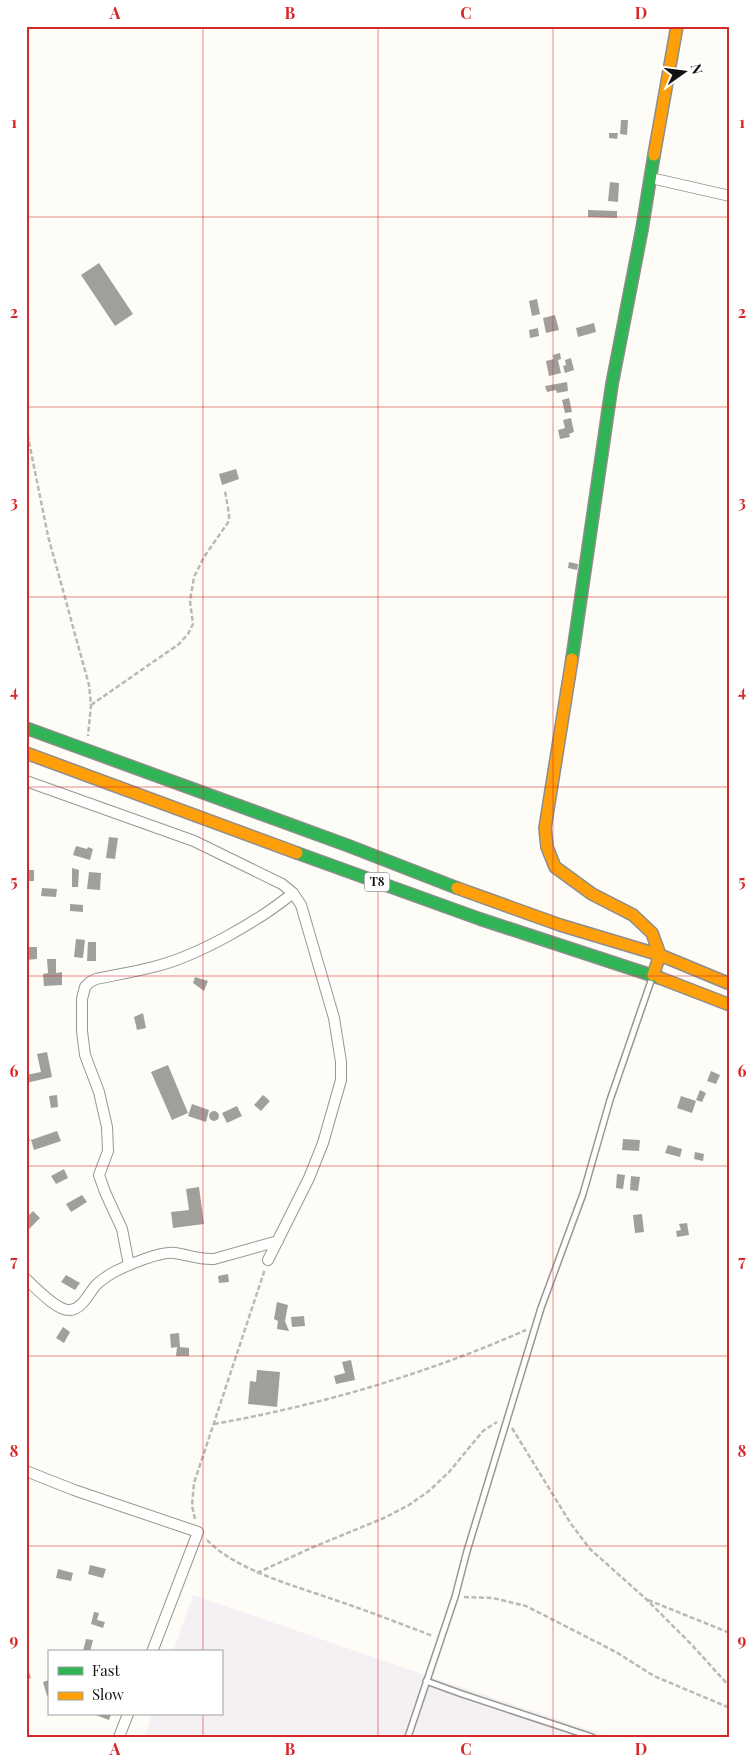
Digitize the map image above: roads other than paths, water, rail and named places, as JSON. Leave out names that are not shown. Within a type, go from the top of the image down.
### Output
[{"type":"main road","points":[[653,975],[660,955],[652,934],[633,915],[592,894],[555,867],[548,847],[545,828],[578,623],[612,384],[651,178],[660,115],[677,26]]},
{"type":"main road","points":[[26,728],[340,843],[499,904],[560,925],[660,955],[730,984]]},
{"type":"main road","name":"T8","points":[[26,753],[471,916],[653,975],[730,1005]]},
{"type":"street","points":[[651,178],[730,196]]},
{"type":"street","points":[[26,781],[194,841],[282,884],[293,893],[301,906],[334,1018],[341,1062],[341,1080],[323,1144],[309,1178],[268,1260]]},
{"type":"street","points":[[129,1266],[122,1229],[99,1175],[108,1151],[108,1140],[107,1126],[99,1092],[85,1056],[82,1031],[82,999],[86,987],[96,979],[154,967],[186,955],[253,920],[281,903],[293,893]]},
{"type":"street","points":[[26,1280],[54,1303],[66,1310],[71,1310],[78,1307],[97,1284],[106,1277],[129,1266],[173,1252],[214,1259],[278,1241]]},
{"type":"street","points":[[26,1471],[74,1490],[198,1532],[153,1650]]},
{"type":"street","points":[[119,1737],[127,1716]]},
{"type":"lane","points":[[408,1737],[455,1597],[467,1551],[536,1326],[583,1194],[610,1100],[653,975]]},
{"type":"lane","points":[[426,1681],[592,1737]]}]
